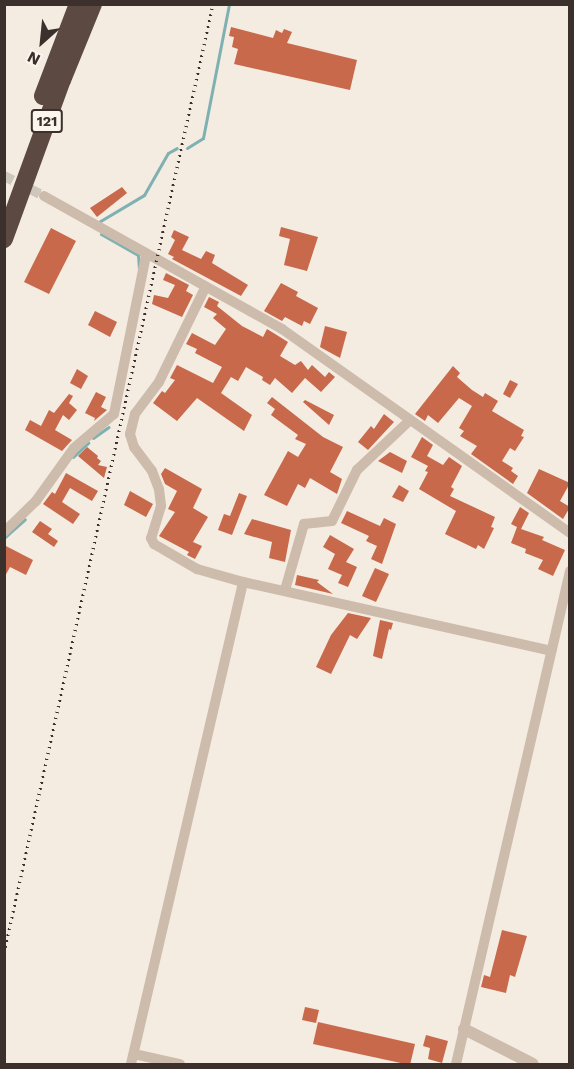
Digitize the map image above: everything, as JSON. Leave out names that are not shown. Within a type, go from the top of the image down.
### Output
[{"type":"highway","name":"121","points":[[4,205],[78,4]]},
{"type":"highway","name":"121","points":[[4,239],[62,80],[93,4]]},
{"type":"street","points":[[44,196],[282,329],[570,533]]},
{"type":"street","points":[[4,532],[36,501],[74,448],[114,414],[146,255]]},
{"type":"street","points":[[205,288],[159,382],[139,407],[130,434],[134,447],[152,471],[159,489],[161,506],[151,537],[154,544],[197,569],[243,582],[551,651]]},
{"type":"street","points":[[285,590],[304,524],[332,521],[358,468],[409,421]]},
{"type":"street","points":[[456,1065],[551,651],[565,611],[570,571]]},
{"type":"street","points":[[180,1065],[133,1059],[243,582]]},
{"type":"street","points":[[464,1029],[533,1065]]},
{"type":"building","points":[[231,27],[273,38],[276,30],[282,33],[284,29],[292,32],[287,43],[357,60],[350,90],[234,64],[238,49],[232,47],[234,37],[229,36]]},
{"type":"building","points":[[122,187],[127,193],[97,217],[90,208]]},
{"type":"building","points":[[281,227],[318,237],[307,271],[284,265],[290,239],[279,236]]},
{"type":"building","points":[[51,228],[76,241],[49,294],[24,282]]},
{"type":"building","points":[[174,230],[189,237],[182,250],[201,259],[206,251],[215,255],[212,263],[248,285],[241,296],[172,259],[174,257],[168,254],[175,240],[171,237]]},
{"type":"building","points":[[166,273],[189,285],[186,291],[193,295],[182,317],[152,304],[154,295],[168,298],[175,285],[163,280]]},
{"type":"building","points":[[281,283],[298,292],[296,296],[318,308],[310,324],[304,321],[302,326],[285,317],[282,321],[264,311]]},
{"type":"building","points":[[209,297],[219,302],[217,306],[242,326],[263,337],[267,329],[288,342],[280,356],[295,365],[301,361],[308,370],[312,365],[325,377],[329,372],[335,377],[321,392],[305,378],[292,393],[275,378],[270,385],[262,380],[263,377],[246,367],[238,381],[231,377],[221,393],[252,415],[244,431],[197,398],[177,421],[153,403],[175,380],[170,378],[177,365],[213,383],[222,367],[195,353],[197,349],[186,344],[192,333],[215,345],[226,329],[213,318],[217,314],[204,307]]},
{"type":"building","points":[[95,311],[117,322],[110,337],[88,325]]},
{"type":"building","points":[[325,326],[347,332],[340,358],[320,347]]},
{"type":"building","points":[[453,366],[460,373],[457,377],[472,390],[483,397],[485,393],[498,401],[492,411],[524,430],[521,436],[524,437],[515,451],[510,448],[502,461],[513,468],[511,471],[518,476],[513,484],[471,454],[477,446],[460,436],[464,431],[459,428],[472,406],[459,398],[438,423],[428,415],[425,421],[415,414]]},
{"type":"building","points":[[77,369],[88,376],[81,389],[70,383]]},
{"type":"building","points":[[510,380],[518,384],[510,398],[503,394]]},
{"type":"building","points":[[96,392],[106,397],[101,407],[107,410],[94,421],[95,418],[85,413]]},
{"type":"building","points":[[69,394],[73,396],[69,403],[77,410],[69,420],[63,415],[55,430],[72,440],[62,451],[25,430],[30,420],[41,426],[49,410],[54,413]]},
{"type":"building","points":[[272,397],[323,437],[343,447],[330,472],[342,479],[337,494],[310,478],[305,488],[298,484],[287,506],[264,495],[288,451],[298,457],[306,444],[295,439],[298,435],[271,415],[275,409],[267,403]]},
{"type":"building","points":[[305,400],[334,415],[329,425],[303,402]]},
{"type":"building","points":[[384,414],[394,422],[368,450],[358,442],[371,426],[374,429]]},
{"type":"building","points":[[422,437],[433,445],[427,456],[443,465],[449,457],[462,466],[451,487],[454,489],[450,496],[495,517],[491,527],[494,528],[484,549],[478,545],[476,549],[445,534],[456,511],[419,489],[428,472],[425,471],[428,466],[411,457]]},
{"type":"building","points":[[87,447],[98,456],[97,458],[101,461],[98,465],[107,467],[104,478],[78,456]]},
{"type":"building","points":[[390,452],[407,461],[402,473],[378,461]]},
{"type":"building","points":[[165,468],[202,489],[193,508],[208,517],[193,542],[202,546],[195,559],[187,555],[189,552],[159,536],[175,512],[168,509],[177,491],[165,484],[161,474]]},
{"type":"building","points":[[539,469],[570,483],[560,501],[570,507],[563,519],[527,493]]},
{"type":"building","points":[[66,473],[98,491],[92,501],[70,488],[62,502],[80,514],[73,524],[43,504],[52,492],[55,494]]},
{"type":"building","points":[[399,485],[409,491],[403,502],[392,497]]},
{"type":"building","points":[[130,491],[153,504],[146,517],[124,505]]},
{"type":"building","points":[[239,493],[247,496],[232,535],[218,530],[224,514],[230,516]]},
{"type":"building","points":[[520,507],[529,513],[521,529],[544,537],[542,540],[565,550],[553,576],[538,569],[543,560],[525,553],[526,549],[511,543],[517,527],[511,524]]},
{"type":"building","points":[[347,511],[380,526],[384,518],[396,524],[382,564],[371,559],[377,546],[366,541],[369,536],[341,523]]},
{"type":"building","points":[[252,519],[291,530],[285,562],[269,558],[272,542],[244,534]]},
{"type":"building","points":[[40,521],[52,529],[48,534],[58,541],[54,547],[32,532]]},
{"type":"building","points":[[330,535],[354,549],[346,562],[357,567],[348,587],[338,583],[342,575],[328,569],[335,554],[323,547]]},
{"type":"building","points":[[4,545],[33,560],[26,575],[10,567],[4,578]]},
{"type":"building","points":[[375,568],[389,574],[376,602],[362,596]]},
{"type":"building","points":[[297,575],[319,580],[317,582],[333,594],[295,585]]},
{"type":"building","points":[[348,613],[371,618],[357,639],[350,635],[331,674],[316,667],[331,635]]},
{"type":"building","points":[[380,620],[393,623],[391,630],[389,629],[382,659],[373,656]]},
{"type":"building","points":[[502,930],[527,936],[515,977],[510,975],[506,993],[481,987],[484,975],[490,977]]},
{"type":"building","points":[[305,1007],[319,1010],[316,1023],[302,1020]]},
{"type":"building","points":[[318,1022],[415,1044],[410,1065],[313,1044]]},
{"type":"building","points":[[426,1035],[448,1041],[442,1063],[428,1059],[430,1048],[423,1046]]},
{"type":"waterway","points":[[187,148],[203,138],[229,4]]},
{"type":"waterway","points":[[97,223],[144,195],[168,153],[177,148]]},
{"type":"waterway","points":[[101,234],[138,255],[139,270]]},
{"type":"waterway","points":[[93,438],[109,427]]},
{"type":"waterway","points":[[73,457],[88,443]]},
{"type":"waterway","points":[[4,538],[25,519]]},
{"type":"tunnel","points":[[4,176],[44,196]]},
{"type":"railway","points":[[4,953],[213,4]]}]
